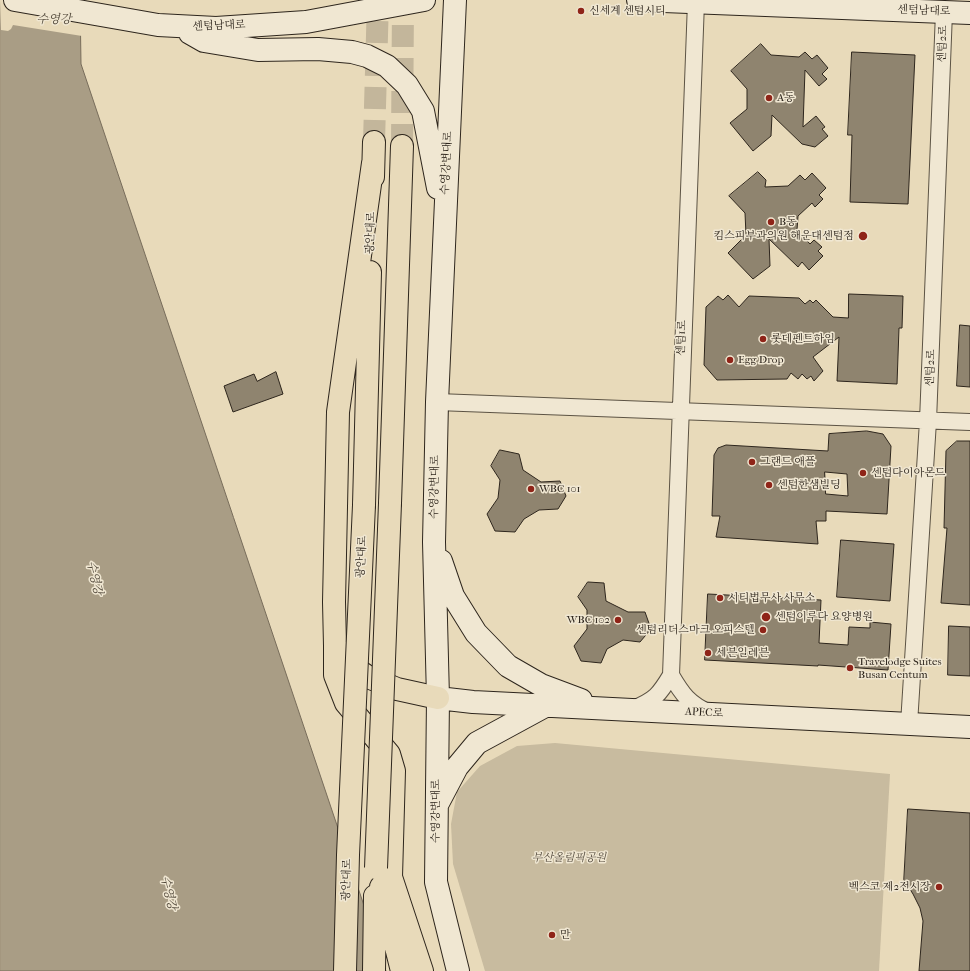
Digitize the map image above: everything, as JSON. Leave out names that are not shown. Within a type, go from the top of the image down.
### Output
[{"type":"highway","points":[[374,971],[376,868],[402,146]]},
{"type":"highway","name":"광안대로","points":[[335,646],[334,595],[338,412],[374,153],[364,505],[345,971]]},
{"type":"highway","points":[[335,646],[349,664],[368,677],[397,689],[438,698]]},
{"type":"highway","points":[[335,646],[335,675],[346,703],[389,754],[394,770],[391,877],[422,971]]},
{"type":"highway","points":[[376,868],[402,971]]},
{"type":"main road","name":"센텀남대로","points":[[15,0],[158,25],[216,28],[306,22],[424,0]]},
{"type":"main road","name":"수영강변대로","points":[[455,0],[437,402],[434,542],[438,698],[436,882],[458,971]]},
{"type":"main road","name":"센텀남대로","points":[[638,0],[970,13]]},
{"type":"main road","points":[[178,27],[204,41],[258,50],[318,50],[352,52],[367,56],[387,66],[407,85],[423,111],[445,222]]},
{"type":"main road","points":[[434,542],[453,596],[476,633],[508,666],[541,685],[601,708]]},
{"type":"main road","name":"APEC로","points":[[438,698],[473,702],[970,727]]},
{"type":"main road","points":[[436,806],[458,767],[477,743],[547,705]]},
{"type":"main road","points":[[450,937],[473,971]]},
{"type":"street","name":"센텀1로","points":[[671,675],[696,2]]},
{"type":"street","name":"센텀2로","points":[[909,724],[928,421],[944,12]]},
{"type":"street","points":[[437,402],[970,422]]},
{"type":"street","points":[[632,709],[650,702],[662,690],[671,675],[681,691],[696,707],[711,713]]},
{"type":"green space","name":"부산올림픽공원","points":[[555,743],[890,774],[879,971],[485,971],[453,864],[451,824],[457,792],[480,766],[517,746]]},
{"type":"water","points":[[0,0],[80,0],[81,64],[386,971],[0,971]]},
{"type":"pier","name":"수영강","points":[[0,0],[82,0],[82,36],[13,25],[8,31],[1,30]]},
{"type":"building","name":"A동","points":[[761,44],[771,55],[799,57],[805,52],[812,59],[817,55],[828,68],[822,74],[827,79],[819,86],[805,70],[803,127],[816,116],[825,127],[822,129],[828,136],[815,147],[802,144],[772,115],[771,136],[753,151],[730,123],[747,109],[747,89],[731,71]]},
{"type":"building","points":[[852,52],[915,55],[908,204],[850,202],[852,135],[848,135]]},
{"type":"building","name":"B동","points":[[758,172],[766,180],[765,187],[788,186],[800,175],[805,180],[812,173],[826,188],[819,195],[823,199],[815,207],[812,203],[798,216],[797,230],[810,244],[814,240],[822,247],[818,251],[823,256],[809,270],[802,262],[798,267],[769,239],[770,266],[753,279],[728,253],[746,235],[745,213],[729,196]]},
{"type":"building","points":[[849,294],[903,296],[902,328],[899,328],[897,384],[837,381],[839,337],[813,357],[823,371],[814,381],[811,376],[807,379],[802,374],[798,379],[791,373],[787,379],[717,380],[704,365],[706,307],[718,296],[723,300],[728,295],[739,307],[749,296],[799,298],[805,304],[810,300],[813,303],[816,300],[833,317],[848,318]]},
{"type":"building","points":[[960,325],[970,326],[970,387],[957,386]]},
{"type":"building","points":[[276,372],[283,394],[233,412],[224,386],[254,374],[257,381]]},
{"type":"building","points":[[867,431],[883,434],[891,446],[887,514],[826,511],[826,521],[816,521],[818,544],[716,537],[720,516],[712,516],[714,455],[718,448],[726,445],[828,451],[829,434]],"holes":[[[825,472],[847,474],[848,496],[826,494]]]},
{"type":"building","points":[[957,441],[970,441],[970,605],[941,603],[947,528],[944,528],[946,451]]},
{"type":"building","name":"WBC 101","points":[[500,450],[519,454],[523,470],[541,482],[560,481],[566,496],[558,509],[539,510],[524,519],[515,532],[495,531],[487,514],[498,498],[500,480],[491,466]]},
{"type":"building","points":[[841,540],[894,544],[890,601],[837,597]]},
{"type":"building","name":"WBC 102","points":[[588,582],[604,583],[606,601],[628,612],[645,612],[651,629],[640,642],[623,640],[607,649],[601,663],[581,661],[574,646],[587,629],[587,610],[578,597]]},
{"type":"building","name":"센텀리더스마크 오피스텔","points":[[708,594],[821,600],[819,643],[848,645],[849,627],[870,628],[870,622],[891,624],[888,670],[705,660]]},
{"type":"building","points":[[949,626],[970,627],[970,676],[948,675]]},
{"type":"building","name":"벡스코 제2전시장","points":[[908,809],[970,813],[970,971],[919,971],[923,921],[920,908],[904,880]]},
{"type":"tunnel","points":[[374,142],[378,0]]},
{"type":"tunnel","points":[[402,146],[403,0]]},
{"type":"place","name":"신세계 센텀시티","points":[[581,11]]},
{"type":"place","name":"A동","points":[[769,98]]},
{"type":"place","name":"B동","points":[[771,222]]},
{"type":"place","name":"킴스피부과의원 해운대센텀점","points":[[863,236]]},
{"type":"place","name":"롯데펜트하임","points":[[763,339]]},
{"type":"place","name":"Egg Drop","points":[[730,360]]},
{"type":"place","name":"그랜드 애플","points":[[752,462]]},
{"type":"place","name":"센텀다이아몬드","points":[[863,473]]},
{"type":"place","name":"센텀한샘빌딩","points":[[769,485]]},
{"type":"place","name":"WBC 101","points":[[531,489]]},
{"type":"place","name":"시티법무사 사무소","points":[[720,598]]},
{"type":"place","name":"센텀이루다 요양병원","points":[[766,617]]},
{"type":"place","name":"WBC 102","points":[[618,620]]},
{"type":"place","name":"센텀리더스마크 오피스텔","points":[[763,630]]},
{"type":"place","name":"세븐일레븐","points":[[708,653]]},
{"type":"place","name":"Travelodge Suites Busan Centum","points":[[850,668]]},
{"type":"place","name":"벡스코 제2전시장","points":[[939,887]]},
{"type":"place","name":"만","points":[[552,935]]}]
